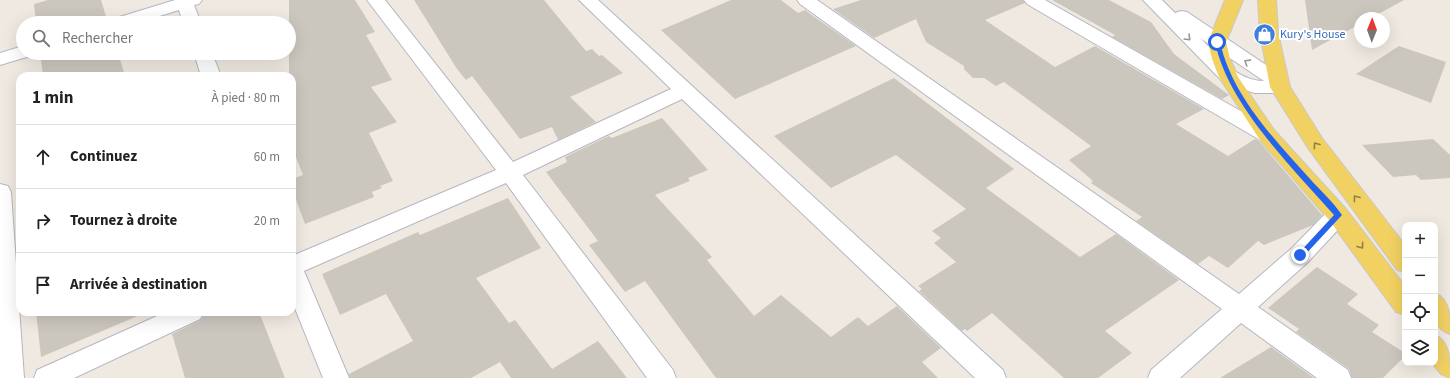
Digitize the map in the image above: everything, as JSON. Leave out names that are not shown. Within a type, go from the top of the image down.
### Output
[{"type":"main road","points":[[1234,0],[1217,42],[1221,59],[1229,77],[1267,135],[1338,215],[1402,301]]},
{"type":"main road","points":[[1267,0],[1269,33],[1279,84],[1315,143],[1402,258]]},
{"type":"main road","points":[[1438,307],[1450,323]]},
{"type":"main road","points":[[1438,350],[1450,366]]},
{"type":"street","points":[[376,0],[509,172],[663,378]]},
{"type":"street","points":[[588,0],[993,378]]},
{"type":"street","points":[[806,0],[1338,378]]},
{"type":"street","points":[[1033,0],[1267,135]]},
{"type":"street","points":[[1152,0],[1229,77],[1254,87],[1279,84]]},
{"type":"street","points":[[1162,0],[1217,42],[1279,84]]},
{"type":"street","points":[[141,16],[187,1],[190,16]]},
{"type":"street","points":[[0,59],[16,54]]},
{"type":"street","points":[[205,60],[210,72]]},
{"type":"street","points":[[296,264],[509,172],[638,113],[684,90]]},
{"type":"street","points":[[0,192],[11,378]]},
{"type":"street","points":[[1160,378],[1300,255],[1338,215]]},
{"type":"street","points":[[296,280],[336,378]]},
{"type":"street","points":[[47,378],[182,316]]},
{"type":"building","points":[[48,0],[101,0],[106,16],[35,16],[34,4]]},
{"type":"building","points":[[289,0],[355,0],[375,32],[366,35],[392,80],[371,87],[397,122],[369,133],[393,181],[380,186],[382,188],[372,192],[374,197],[305,224],[296,200],[296,178],[303,175],[296,157],[296,72],[289,72],[289,60],[296,60],[296,16],[289,16]]},
{"type":"building","points":[[414,0],[544,0],[586,51],[592,49],[599,56],[602,55],[623,73],[570,97],[596,122],[558,140],[552,127],[520,139],[472,76],[466,80],[457,69]]},
{"type":"building","points":[[731,0],[781,0],[798,13],[805,10],[856,46],[735,99],[661,30]]},
{"type":"building","points":[[861,0],[1023,0],[1025,3],[985,20],[1055,67],[1095,46],[1204,109],[1176,124],[1228,156],[1255,139],[1259,141],[1322,215],[1313,225],[1264,245],[1258,241],[1228,268],[1209,256],[1198,264],[1136,221],[1142,217],[1091,183],[1093,181],[1069,160],[1091,146],[1004,82],[996,86],[984,78],[973,78],[964,69],[964,66],[926,42],[916,19],[874,38],[833,9]]},
{"type":"building","points":[[1052,0],[1109,0],[1151,22],[1174,54],[1229,95],[1222,99],[1112,37],[1115,35]]},
{"type":"building","points":[[1305,0],[1404,0],[1382,12],[1354,12],[1354,27],[1312,50]]},
{"type":"building","points":[[1399,46],[1446,62],[1431,103],[1356,74]]},
{"type":"building","points":[[41,60],[120,60],[124,72],[42,72]]},
{"type":"building","points":[[894,78],[1014,169],[986,188],[1080,257],[1116,234],[1179,280],[1105,331],[1132,353],[1098,378],[1064,378],[992,313],[967,331],[965,329],[962,331],[919,291],[922,289],[918,286],[956,262],[934,243],[941,238],[932,231],[966,209],[896,155],[831,188],[774,136]]},
{"type":"building","points":[[662,118],[708,170],[688,178],[690,181],[655,195],[712,257],[707,260],[754,316],[781,295],[831,337],[858,317],[868,326],[897,306],[941,348],[922,362],[938,378],[716,378],[645,281],[625,292],[589,245],[598,241],[546,172],[567,162],[565,157],[609,136],[612,138]]},
{"type":"building","points":[[1433,139],[1450,155],[1450,178],[1421,180],[1416,175],[1393,177],[1362,145]]},
{"type":"building","points":[[508,198],[541,248],[476,278],[509,323],[515,320],[552,369],[598,341],[627,378],[511,378],[500,362],[471,378],[350,378],[349,374],[413,341],[386,294],[340,315],[322,274],[418,232],[420,235]]},
{"type":"building","points":[[1317,267],[1358,294],[1347,304],[1379,325],[1372,332],[1402,351],[1402,359],[1383,378],[1352,378],[1349,369],[1296,332],[1299,329],[1268,308]]},
{"type":"building","points":[[36,316],[138,316],[41,357]]},
{"type":"building","points":[[203,316],[261,316],[285,378],[185,378],[172,334],[201,320]]},
{"type":"building","points":[[1271,347],[1314,378],[1220,378]]},
{"type":"place","name":"Kury's House","points":[[1264,34]]},
{"type":"route","points":[[1217,42],[1221,59],[1229,77],[1267,135],[1338,215],[1300,255]]}]
